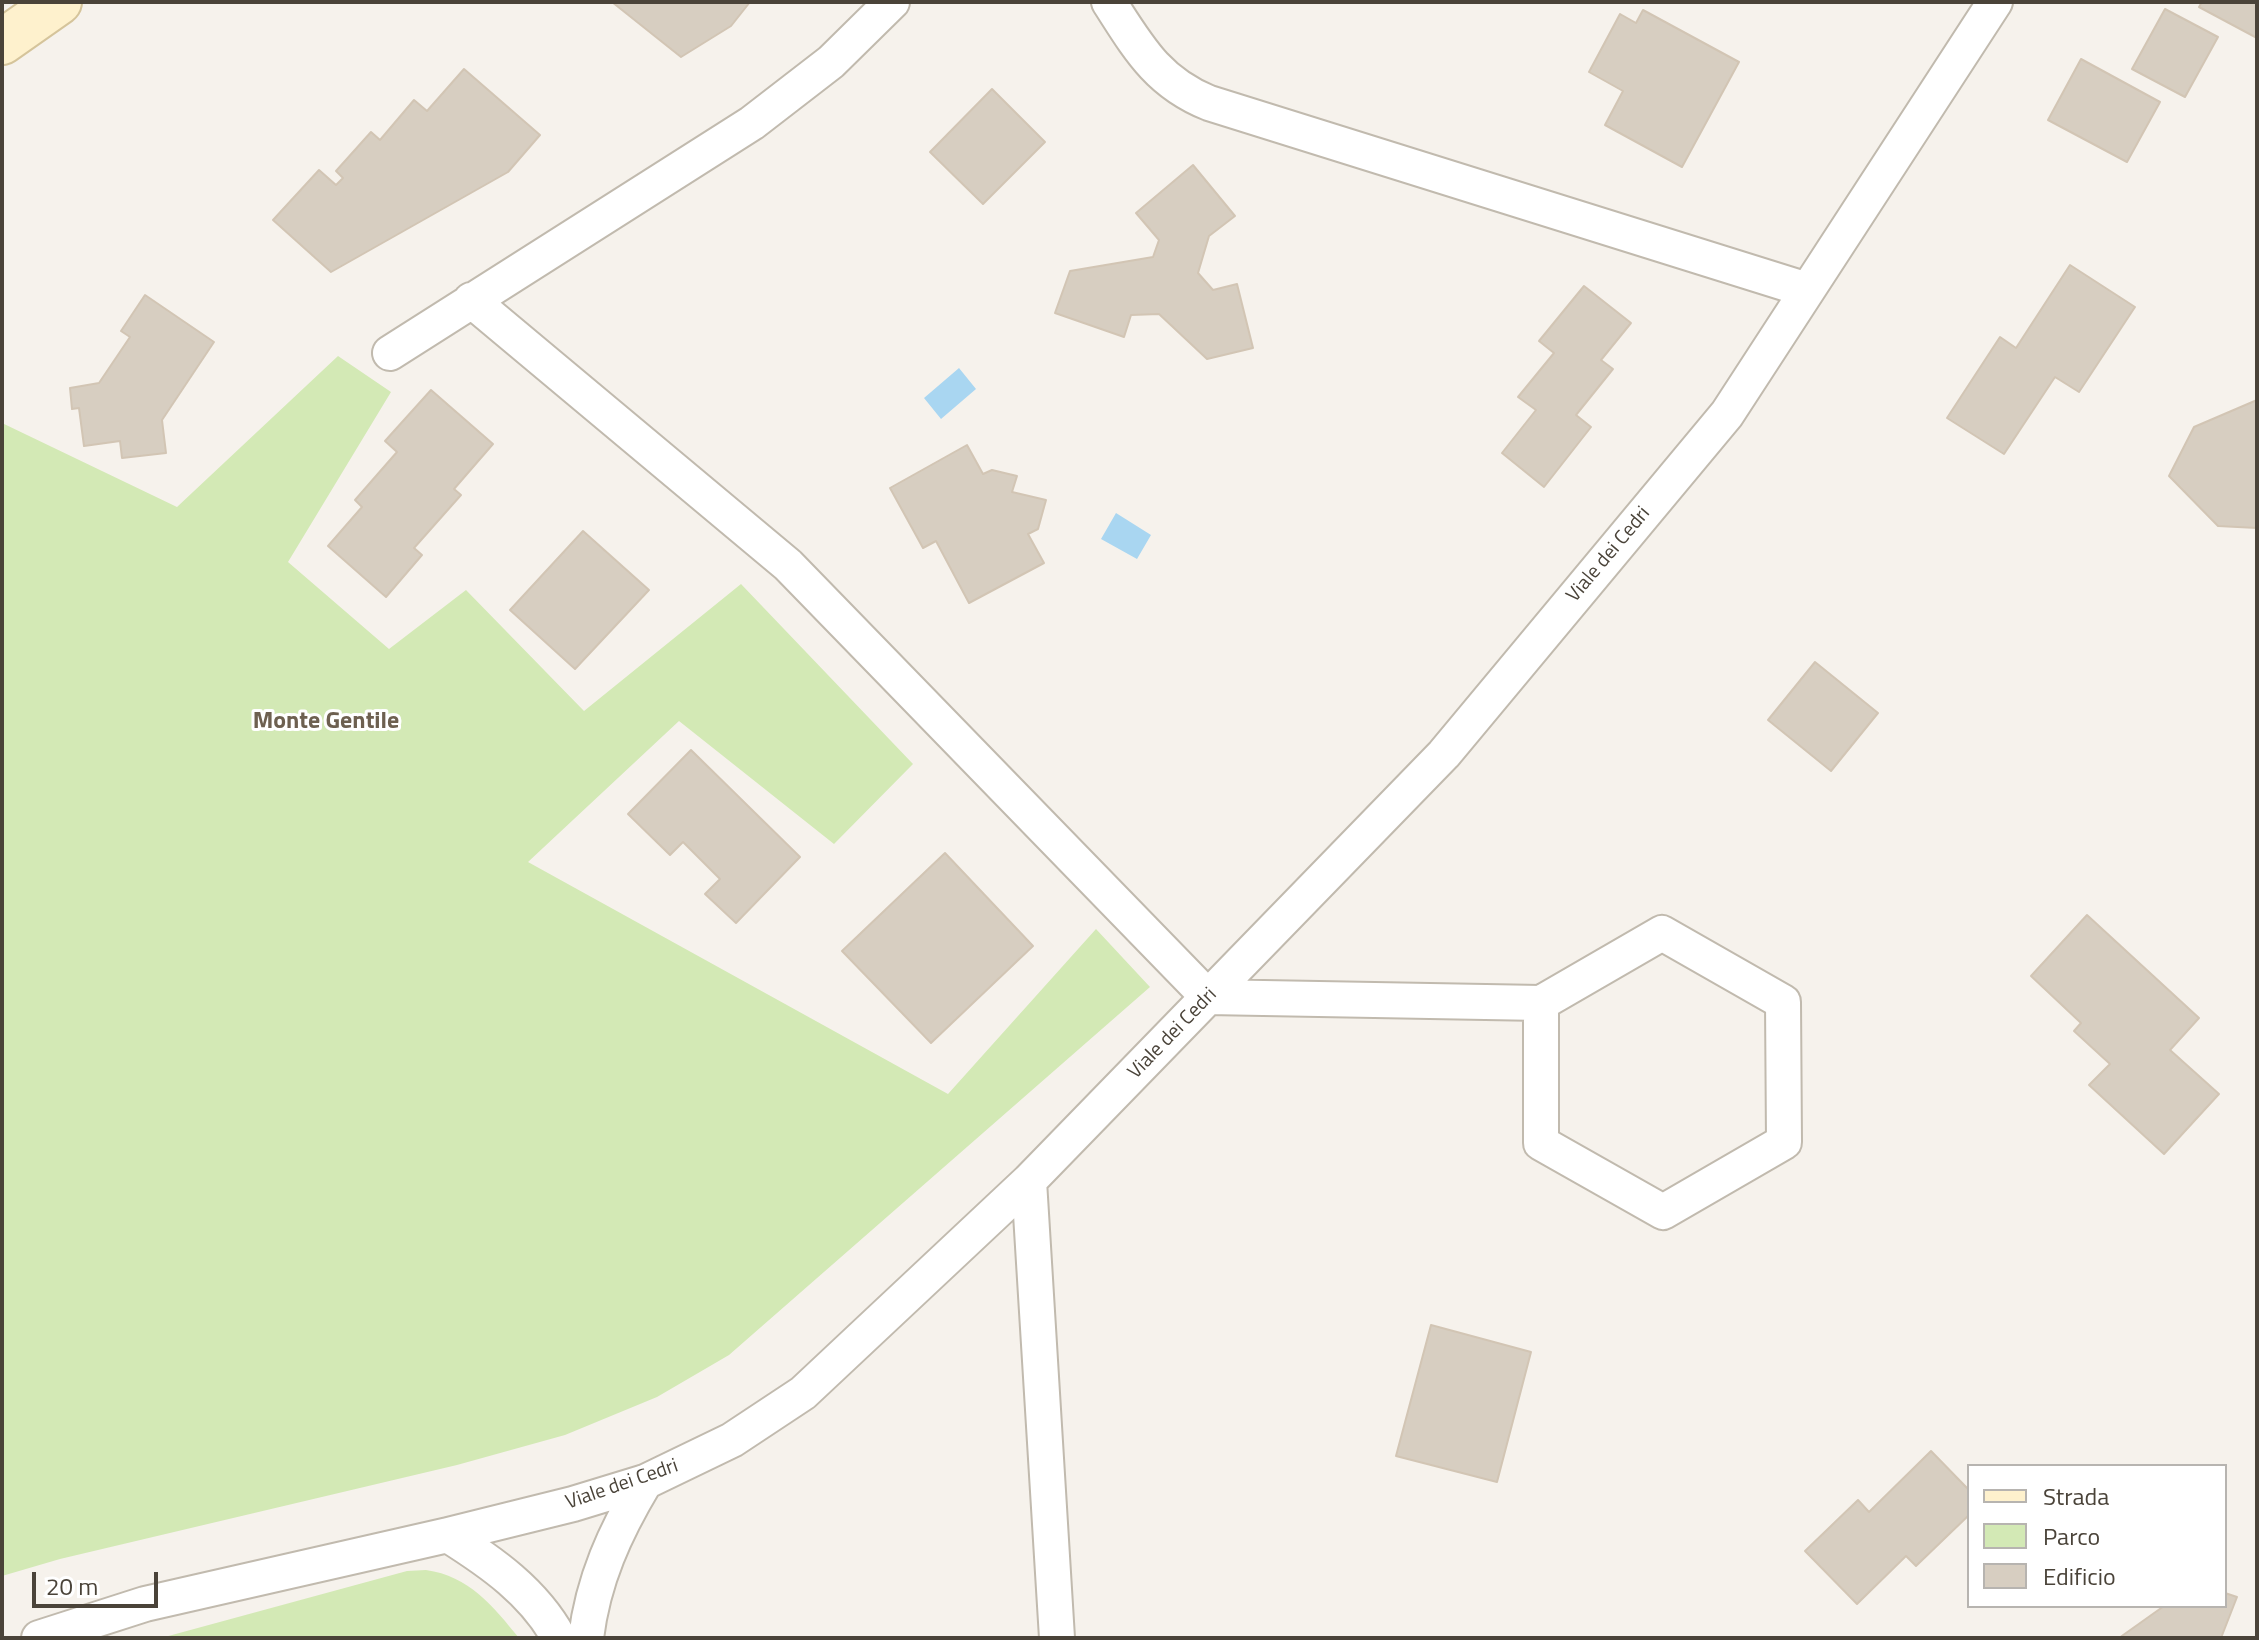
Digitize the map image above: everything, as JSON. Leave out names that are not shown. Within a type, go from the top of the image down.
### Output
[{"type":"street","points":[[2,42],[59,2]]},
{"type":"street","points":[[390,353],[773,108],[831,62],[892,2]]},
{"type":"street","points":[[1109,2],[1138,47],[1163,77],[1186,93],[1209,103],[1807,290]]},
{"type":"street","name":"Viale dei Cedri","points":[[39,1638],[145,1604],[448,1535],[573,1504],[645,1482],[732,1440],[803,1393],[1029,1181],[1444,754],[1727,414],[1995,2]]},
{"type":"street","points":[[471,300],[788,565],[1208,997],[1541,1003],[1662,933],[1783,1002],[1784,1142],[1663,1212],[1541,1143],[1541,1003]]},
{"type":"street","points":[[1029,1181],[1057,1638]]},
{"type":"street","points":[[586,1638],[595,1585],[625,1515],[645,1482]]},
{"type":"street","points":[[448,1535],[479,1554],[521,1588],[559,1638]]},
{"type":"green space","points":[[338,356],[391,392],[288,562],[389,649],[466,590],[584,711],[741,584],[913,764],[834,844],[679,721],[528,862],[948,1094],[1096,929],[1150,987],[729,1355],[657,1397],[565,1435],[457,1465],[60,1559],[2,1576],[2,423],[177,507]]},
{"type":"green space","points":[[426,1570],[455,1579],[479,1594],[519,1638],[161,1638],[407,1571]]},
{"type":"water","points":[[959,368],[976,389],[941,419],[924,398]]},
{"type":"water","points":[[1116,513],[1151,535],[1137,559],[1101,539]]},
{"type":"building","points":[[612,2],[750,2],[731,26],[681,57]]},
{"type":"building","points":[[2202,2],[2257,2],[2257,38],[2199,7]]},
{"type":"building","points":[[2165,9],[2218,37],[2185,97],[2132,69]]},
{"type":"building","points":[[1643,10],[1739,62],[1682,167],[1605,125],[1623,91],[1589,72],[1620,14],[1636,23]]},
{"type":"building","points":[[2081,59],[2160,102],[2127,162],[2048,120]]},
{"type":"building","points":[[464,69],[540,135],[508,172],[331,272],[273,220],[319,170],[336,185],[343,178],[336,171],[371,132],[380,140],[414,100],[427,111]]},
{"type":"building","points":[[992,89],[1045,142],[983,204],[930,152]]},
{"type":"building","points":[[1193,165],[1235,216],[1209,236],[1198,273],[1213,290],[1237,284],[1253,348],[1207,359],[1159,314],[1131,315],[1124,337],[1055,313],[1070,271],[1153,257],[1159,240],[1136,213]]},
{"type":"building","points":[[2070,265],[2135,307],[2079,392],[2055,377],[2004,454],[1947,418],[2000,337],[2016,348]]},
{"type":"building","points":[[1584,286],[1631,323],[1601,360],[1613,369],[1576,415],[1591,427],[1544,487],[1502,453],[1536,410],[1518,397],[1554,353],[1539,341]]},
{"type":"building","points":[[145,295],[214,342],[162,420],[166,453],[122,458],[120,441],[84,446],[79,408],[72,409],[70,388],[99,383],[130,337],[121,331]]},
{"type":"building","points":[[431,390],[493,444],[454,489],[461,495],[414,548],[422,555],[386,597],[328,546],[362,507],[355,500],[397,452],[385,441]]},
{"type":"building","points":[[2257,400],[2257,528],[2218,526],[2169,476],[2194,427]]},
{"type":"building","points":[[967,445],[983,474],[992,470],[1017,476],[1012,492],[1046,500],[1038,529],[1028,534],[1044,563],[969,603],[936,541],[923,548],[890,488]]},
{"type":"building","points":[[583,531],[649,590],[575,669],[510,610]]},
{"type":"building","points":[[1815,662],[1878,713],[1831,771],[1768,720]]},
{"type":"building","points":[[691,750],[800,857],[736,923],[705,894],[720,879],[683,842],[670,855],[628,814]]},
{"type":"building","points":[[945,853],[1033,946],[931,1043],[842,951]]},
{"type":"building","points":[[2087,915],[2199,1018],[2170,1050],[2219,1094],[2164,1154],[2089,1085],[2110,1064],[2074,1031],[2081,1023],[2031,976]]},
{"type":"building","points":[[1431,1325],[1531,1352],[1497,1482],[1396,1456]]},
{"type":"building","points":[[1931,1451],[1967,1488],[1967,1517],[1916,1566],[1906,1556],[1857,1604],[1805,1551],[1858,1500],[1869,1512]]},
{"type":"building","points":[[2227,1594],[2237,1597],[2221,1638],[2119,1638],[2161,1608],[2227,1608]]},
{"type":"district","name":"Monte Gentile","points":[[326,722]]}]
